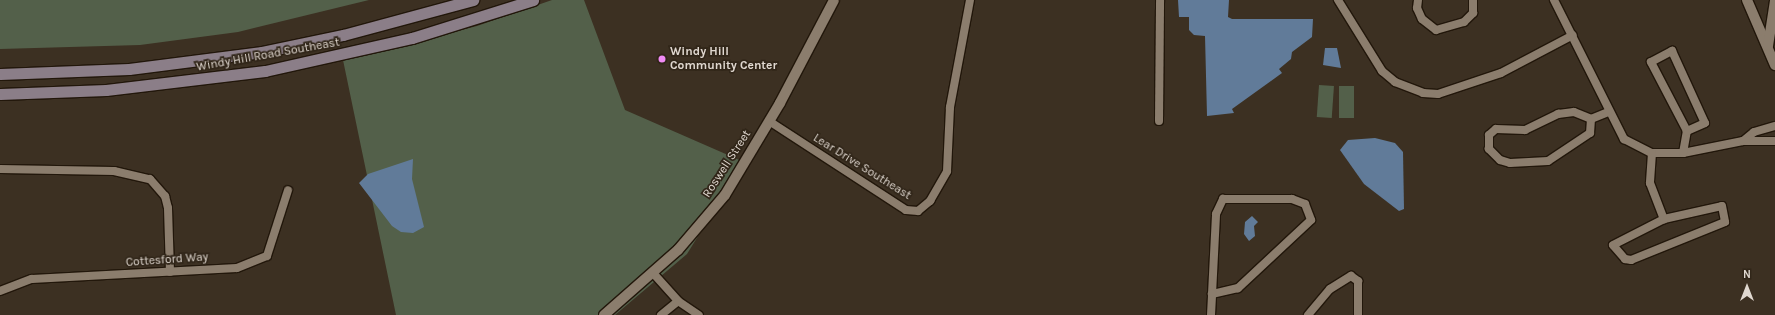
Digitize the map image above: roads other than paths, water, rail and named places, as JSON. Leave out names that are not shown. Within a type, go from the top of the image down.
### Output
[{"type":"main road","name":"Windy Hill Road Southeast","points":[[0,74],[129,68],[262,52],[343,35],[473,0]]},
{"type":"main road","name":"Windy Hill Road Southeast","points":[[0,94],[129,88],[273,70],[412,38],[534,0]]},
{"type":"street","name":"Roswell Street","points":[[608,314],[653,273],[703,223],[769,122],[834,0]]},
{"type":"street","name":"Lear Drive Southeast","points":[[769,122],[906,210],[918,211],[930,201],[947,171],[951,101],[970,0]]},
{"type":"street","points":[[1159,121],[1160,0]]},
{"type":"street","points":[[1338,0],[1382,71],[1395,82],[1423,93],[1438,94],[1501,72],[1573,35]]},
{"type":"street","points":[[1418,0],[1417,8],[1422,19],[1436,30],[1464,22],[1473,13],[1473,0]]},
{"type":"street","points":[[1554,0],[1573,35],[1608,112],[1624,139],[1652,153],[1683,153],[1743,141],[1775,141]]},
{"type":"street","points":[[1747,0],[1775,65]]},
{"type":"street","points":[[1767,48],[1775,1]]},
{"type":"street","points":[[1683,153],[1687,131],[1651,62],[1672,51],[1705,123],[1687,131]]},
{"type":"street","points":[[1592,119],[1608,112]]},
{"type":"street","points":[[1580,113],[1592,119],[1590,133],[1584,141],[1548,161],[1510,163],[1500,160],[1489,149],[1489,135],[1496,129],[1526,130],[1558,114],[1580,113]]},
{"type":"street","points":[[1743,141],[1754,132],[1775,126]]},
{"type":"street","points":[[1652,153],[1650,183],[1664,219]]},
{"type":"street","points":[[0,169],[114,171],[150,179],[165,196],[168,208],[170,272]]},
{"type":"street","name":"Cottesford Way","points":[[0,291],[32,279],[237,268],[267,256],[288,190]]},
{"type":"street","points":[[1211,315],[1212,294],[1219,200],[1292,200],[1305,204],[1311,216],[1304,227],[1238,288],[1212,294]]},
{"type":"street","points":[[1722,206],[1725,222],[1631,260],[1625,259],[1613,244],[1664,219],[1722,206]]},
{"type":"street","points":[[653,273],[678,301],[699,315]]},
{"type":"street","points":[[1308,315],[1330,289],[1352,276],[1358,281],[1358,315]]},
{"type":"street","points":[[661,315],[678,301]]},
{"type":"water","points":[[1178,0],[1229,0],[1228,17],[1232,19],[1313,19],[1312,37],[1292,52],[1291,59],[1279,69],[1282,73],[1232,109],[1234,113],[1207,116],[1205,36],[1194,35],[1189,30],[1189,17],[1179,17]]},
{"type":"water","points":[[1325,48],[1337,48],[1341,68],[1323,65]]},
{"type":"water","points":[[1375,138],[1395,143],[1403,152],[1404,209],[1399,211],[1364,184],[1340,150],[1348,140]]},
{"type":"water","points":[[413,159],[412,179],[424,227],[413,233],[401,232],[392,226],[359,183],[368,174]]},
{"type":"water","points":[[1252,216],[1258,222],[1254,226],[1255,236],[1249,241],[1244,234],[1245,222]]},
{"type":"place","name":"Windy Hill Community Center","points":[[662,59]]}]
